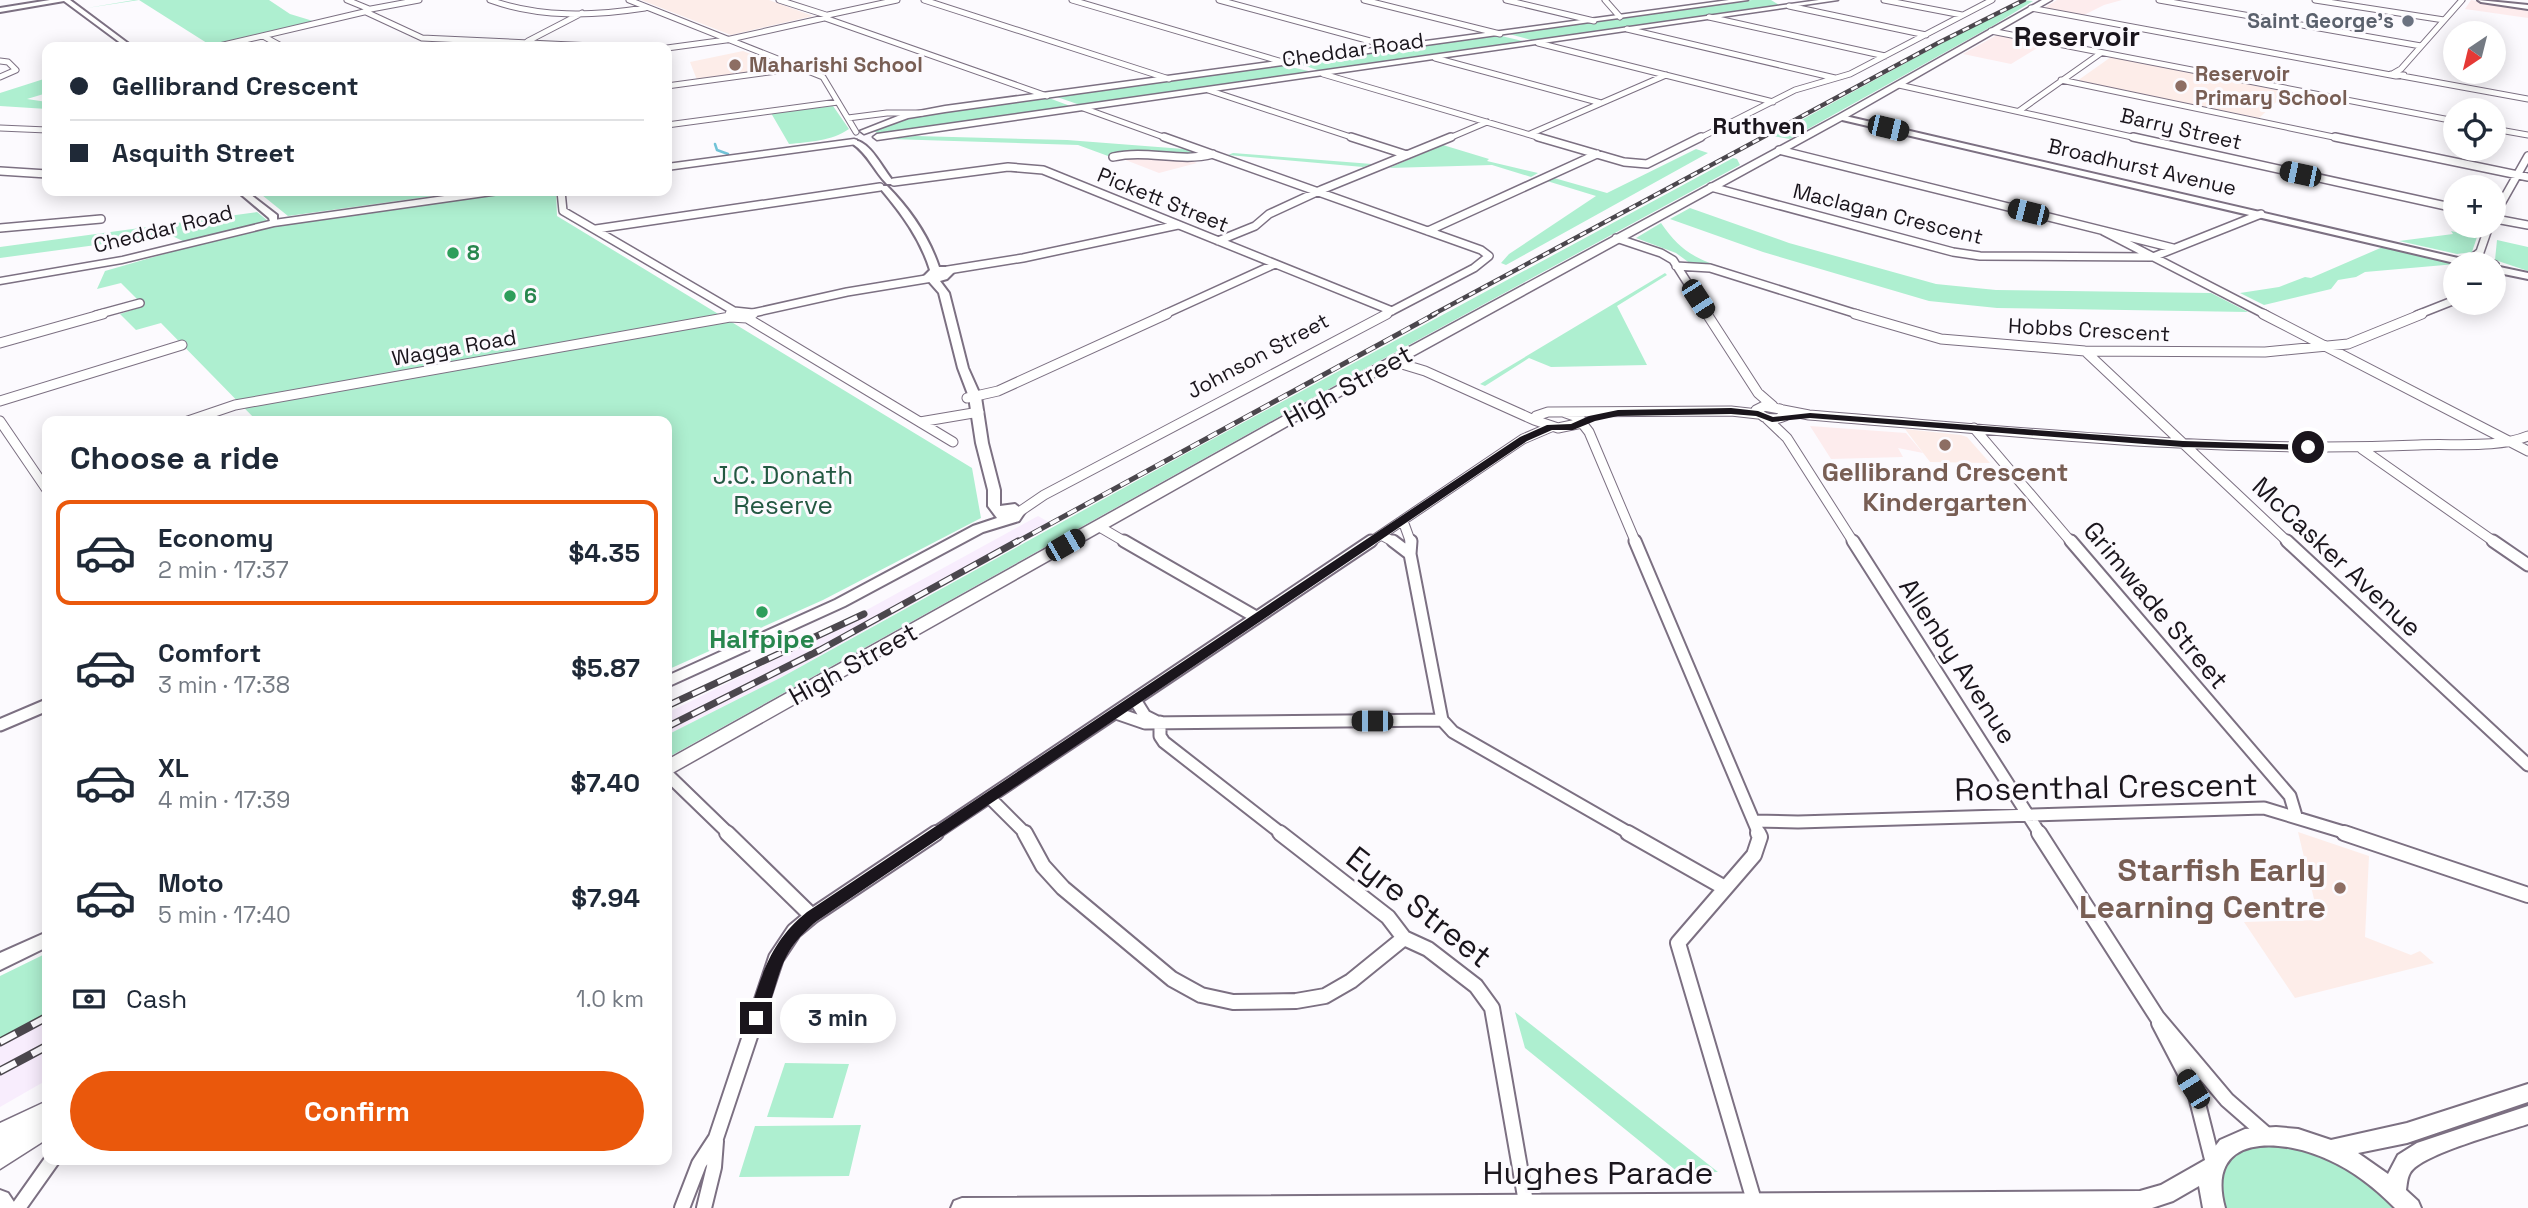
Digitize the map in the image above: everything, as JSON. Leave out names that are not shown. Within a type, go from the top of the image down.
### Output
[{"type":"main road","name":"Cheddar Road","points":[[672,167],[801,148],[855,137],[906,116],[924,113],[1594,21],[1693,3],[1744,0]]},
{"type":"main road","points":[[1773,0],[1789,6]]},
{"type":"main road","name":"Cheddar Road","points":[[870,142],[1083,108],[1834,0]]},
{"type":"main road","name":"High Street","points":[[672,766],[1396,359],[1899,85],[2035,4],[2048,0]]},
{"type":"main road","points":[[1500,34],[1538,43]]},
{"type":"main road","points":[[1286,63],[1323,74]]},
{"type":"main road","points":[[1047,96],[1083,108]]},
{"type":"main road","points":[[855,137],[875,133],[870,142]]},
{"type":"main road","name":"Cheddar Road","points":[[0,279],[86,267],[274,223],[464,196]]},
{"type":"main road","points":[[0,1136],[42,1115]]},
{"type":"main road","points":[[0,1157],[42,1128]]},
{"type":"street","points":[[0,10],[63,0],[123,42]]},
{"type":"street","points":[[347,0],[422,38],[504,42]]},
{"type":"street","points":[[237,42],[366,10],[419,0]]},
{"type":"street","points":[[490,0],[518,10],[583,13],[647,8]]},
{"type":"street","points":[[629,0],[820,78],[829,87],[848,118],[855,137],[870,142],[887,185],[938,273],[994,490],[995,506],[1008,512]]},
{"type":"street","points":[[779,0],[1047,96]]},
{"type":"street","points":[[672,47],[726,40],[897,0]]},
{"type":"street","points":[[924,0],[1169,79]]},
{"type":"street","points":[[1072,0],[1286,63]]},
{"type":"street","points":[[1219,0],[1396,48]]},
{"type":"street","points":[[1364,0],[1500,34]]},
{"type":"street","points":[[1506,0],[1594,21]]},
{"type":"street","points":[[1529,5],[1545,0]]},
{"type":"street","points":[[1605,0],[1620,17]]},
{"type":"street","points":[[1884,0],[1962,15]]},
{"type":"street","points":[[1323,74],[1594,153],[1642,164],[1654,162],[1804,86],[1838,78],[1885,56],[1992,0]]},
{"type":"street","points":[[2160,0],[2422,45]]},
{"type":"street","points":[[2315,0],[2443,21]]},
{"type":"street","points":[[2402,74],[2422,45],[2462,0]]},
{"type":"street","points":[[2482,0],[2528,7]]},
{"type":"street","points":[[2035,4],[2528,99]]},
{"type":"street","points":[[1789,6],[1926,35]]},
{"type":"street","points":[[527,42],[583,13]]},
{"type":"street","points":[[1709,18],[1885,56]]},
{"type":"street","points":[[1626,29],[1838,78]]},
{"type":"street","points":[[1991,31],[2443,119]]},
{"type":"street","points":[[263,36],[274,42]]},
{"type":"street","points":[[1538,43],[1773,102]]},
{"type":"street","points":[[2019,111],[2102,53]]},
{"type":"street","points":[[1435,58],[1601,103]]},
{"type":"street","points":[[0,61],[8,62],[16,70],[0,77]]},
{"type":"street","points":[[672,85],[800,69]]},
{"type":"street","points":[[1530,134],[1666,75]]},
{"type":"street","points":[[2061,80],[2528,177]]},
{"type":"street","name":"Barry Street","points":[[1899,85],[2443,205]]},
{"type":"street","points":[[1208,90],[1407,155]]},
{"type":"street","points":[[672,124],[838,102]]},
{"type":"street","points":[[1083,108],[1428,231],[1594,153]]},
{"type":"street","name":"Cheddar Road","points":[[848,118],[887,113],[924,113]]},
{"type":"street","name":"Broadhurst Avenue","points":[[1841,117],[2443,255]]},
{"type":"street","points":[[1218,241],[1255,226],[1269,214],[1487,122]]},
{"type":"street","points":[[0,128],[42,130]]},
{"type":"street","points":[[2506,131],[2528,136]]},
{"type":"street","points":[[1779,150],[2174,248]]},
{"type":"street","points":[[1113,157],[1130,152],[1196,158],[1213,154]]},
{"type":"street","points":[[2506,199],[2528,156]]},
{"type":"street","name":"Pickett Street","points":[[596,229],[1009,167],[1029,167],[1048,172],[1392,312]]},
{"type":"street","points":[[0,171],[42,174]]},
{"type":"street","points":[[0,176],[10,172]]},
{"type":"street","name":"Maclagan Crescent","points":[[1711,187],[1966,255],[2153,257],[2261,214]]},
{"type":"street","points":[[247,196],[274,217],[274,223]]},
{"type":"street","points":[[562,196],[563,211],[732,314],[750,315],[938,273],[1178,225]]},
{"type":"street","points":[[13,227],[18,218]]},
{"type":"street","points":[[0,228],[101,219]]},
{"type":"street","points":[[2506,219],[2527,225]]},
{"type":"street","name":"Johnson Street","points":[[672,680],[840,603],[1008,512],[1392,312],[1481,264],[1489,254],[1428,231]]},
{"type":"street","points":[[2103,231],[2528,451]]},
{"type":"street","points":[[1616,238],[1661,253],[1678,268],[1758,393],[1783,415]]},
{"type":"street","points":[[971,397],[998,391],[1275,264]]},
{"type":"street","name":"Hobbs Crescent","points":[[1678,268],[1722,272],[1926,335],[2085,351],[2264,352],[2331,347],[2348,344],[2443,305]]},
{"type":"street","points":[[2506,270],[2526,275]]},
{"type":"street","points":[[0,343],[141,303]]},
{"type":"street","name":"Wagga Road","points":[[203,416],[235,405],[732,314]]},
{"type":"street","points":[[750,315],[953,442]]},
{"type":"street","points":[[0,401],[182,345]]},
{"type":"street","name":"McCasker Avenue","points":[[2085,351],[2528,765]]},
{"type":"street","points":[[1396,359],[1551,427],[1568,428],[1618,413]]},
{"type":"street","points":[[1758,393],[1761,412]]},
{"type":"street","points":[[1501,403],[1543,413],[1761,412],[2183,444],[2362,449],[2468,441],[2511,442],[2528,433]]},
{"type":"street","points":[[1761,412],[1773,406]]},
{"type":"street","points":[[1563,412],[1574,415],[1582,423],[1593,443],[1760,837],[1757,849],[1678,943],[1757,1206]]},
{"type":"street","name":"Allenby Avenue","points":[[1761,412],[1787,438],[2157,1017],[2244,1116],[2267,1135]]},
{"type":"street","points":[[920,422],[974,413]]},
{"type":"street","points":[[1523,439],[1543,413]]},
{"type":"street","name":"Allenby Avenue","points":[[1783,415],[1787,438]]},
{"type":"street","points":[[0,421],[42,482]]},
{"type":"street","points":[[704,1208],[714,1167],[716,1138],[775,958],[794,931],[812,916],[1523,439],[1551,427]]},
{"type":"street","points":[[1568,428],[1593,443]]},
{"type":"street","name":"Grimwade Street","points":[[1974,428],[2290,796],[2296,816]]},
{"type":"street","points":[[2468,441],[2528,433]]},
{"type":"street","points":[[0,442],[12,438]]},
{"type":"street","points":[[2362,449],[2528,565]]},
{"type":"street","points":[[36,472],[42,470]]},
{"type":"street","points":[[1403,521],[1411,541],[1410,554],[1442,720],[1453,732],[1725,888]]},
{"type":"street","points":[[1098,527],[1256,617]]},
{"type":"street","points":[[1381,535],[1401,545],[1410,554]]},
{"type":"street","name":"Eyre Street","points":[[1135,700],[1145,716],[1158,722],[1160,736],[1164,742],[1388,917],[1405,938],[1428,949],[1476,986],[1488,1000],[1527,1206]]},
{"type":"street","points":[[0,724],[42,707]]},
{"type":"street","points":[[1116,713],[1136,722],[1442,720]]},
{"type":"street","points":[[672,779],[812,916]]},
{"type":"street","points":[[990,798],[1023,829],[1043,866],[1063,888],[1172,979],[1201,995],[1233,1002],[1296,1001],[1325,996],[1351,981],[1405,938]]},
{"type":"street","name":"Rosenthal Crescent","points":[[1755,824],[2264,808],[2296,816],[2528,895]]},
{"type":"street","points":[[2,957],[42,941]]},
{"type":"street","name":"Allenby Avenue","points":[[2157,1017],[2165,1042],[2193,1089],[2212,1165]]},
{"type":"street","points":[[2193,1089],[2219,1089]]},
{"type":"street","points":[[2330,1150],[2407,1133],[2528,1093]]},
{"type":"street","points":[[2402,1200],[2399,1169],[2408,1159],[2424,1150],[2528,1115]]},
{"type":"street","points":[[2267,1135],[2288,1137],[2330,1150],[2364,1168],[2402,1200]]},
{"type":"street","name":"Hughes Parade","points":[[962,1208],[1757,1206],[2140,1201],[2165,1194],[2212,1165],[2225,1147],[2243,1138],[2267,1135]]},
{"type":"street","points":[[682,1208],[699,1164],[716,1138]]},
{"type":"street","points":[[18,1208],[48,1165]]},
{"type":"street","points":[[2212,1165],[2209,1191],[2214,1208]]},
{"type":"street","points":[[0,1200],[6,1208]]},
{"type":"shaded area","points":[[641,0],[769,0],[813,16],[731,35]]},
{"type":"shaded area","points":[[2057,0],[2122,0],[2084,15],[2044,8]]},
{"type":"shaded area","points":[[2471,0],[2528,9],[2528,18],[2465,9]]},
{"type":"shaded area","points":[[1997,35],[2044,44],[2011,64],[1963,54]]},
{"type":"shaded area","name":"Maharishi School","points":[[743,51],[783,67],[697,80],[690,62]]},
{"type":"shaded area","name":"Reservoir Primary School","points":[[2111,57],[2287,92],[2259,118],[2077,81]]},
{"type":"shaded area","points":[[1131,155],[1197,163],[1159,173],[1123,159]]},
{"type":"shaded area","points":[[1810,426],[1906,433],[1923,453],[1898,448],[1903,457],[1831,459]]},
{"type":"shaded area","name":"Gellibrand Crescent Kindergarten","points":[[1905,429],[1967,437],[1990,463],[1930,462]]},
{"type":"shaded area","points":[[1038,516],[1054,525],[782,677],[672,732],[672,711],[790,652]]},
{"type":"shaded area","name":"Starfish Early Learning Centre","points":[[2298,832],[2369,856],[2365,937],[2411,955],[2420,951],[2434,963],[2295,998],[2244,922],[2319,920]]},
{"type":"shaded area","points":[[42,1020],[42,1083],[0,1107],[0,1042]]},
{"type":"green space","points":[[139,0],[269,0],[290,14],[313,21],[223,42],[205,42]]},
{"type":"green space","points":[[1752,0],[1771,0],[1781,6],[1535,41],[1509,34]]},
{"type":"green space","points":[[2021,0],[2033,1],[1790,139],[1772,136]]},
{"type":"green space","points":[[1497,35],[1527,42],[1320,71],[1297,63]]},
{"type":"green space","points":[[1282,65],[1313,72],[1083,106],[1057,97]]},
{"type":"green space","points":[[42,80],[42,94],[27,99],[42,101],[42,109],[0,106],[0,93]]},
{"type":"green space","points":[[1046,97],[1073,107],[880,134],[871,130],[916,115]]},
{"type":"green space","points":[[833,106],[849,129],[828,138],[789,144],[771,113]]},
{"type":"green space","points":[[915,136],[1067,140],[1184,149],[1203,156],[1133,150],[1108,156],[1078,145],[890,139]]},
{"type":"green space","points":[[1443,145],[1489,159],[1487,161],[1538,173],[1531,177],[1492,165],[1389,168]]},
{"type":"green space","points":[[1696,149],[1708,153],[1506,265],[1501,263],[1509,254],[1596,196],[1547,181],[1554,178],[1607,193]]},
{"type":"green space","points":[[1233,153],[1372,164],[1363,167],[1228,155]]},
{"type":"green space","points":[[1733,158],[1737,159],[1740,165],[1359,372],[672,755],[672,732],[782,677],[1187,453]]},
{"type":"green space","points":[[263,196],[434,196],[288,216]]},
{"type":"green space","name":"J.C. Donath Reserve","points":[[481,196],[556,196],[557,216],[972,468],[981,518],[823,600],[672,668],[672,416],[252,416],[161,323],[136,330],[120,314],[144,306],[121,283],[97,289],[105,271],[223,237],[290,223]]},
{"type":"green space","points":[[1690,208],[1789,243],[1936,284],[1996,290],[2211,293],[2248,312],[1997,308],[1929,301],[1763,252],[1670,219]]},
{"type":"green space","points":[[257,212],[268,221],[185,242],[170,235],[0,258],[0,247]]},
{"type":"green space","points":[[1661,223],[1675,241],[1690,253],[1727,269],[1691,264],[1676,253],[1636,238]]},
{"type":"green space","points":[[2443,235],[2443,238],[2477,238],[2472,252],[2448,252],[2399,241]]},
{"type":"green space","points":[[2497,240],[2528,247],[2528,271],[2506,264],[2506,252],[2496,252]]},
{"type":"green space","points":[[2385,246],[2443,261],[2443,265],[2365,272],[2356,277],[2338,280],[2331,289],[2264,305],[2240,293],[2279,287],[2305,277],[2311,278]]},
{"type":"green space","points":[[1665,273],[1667,275],[1617,306],[1647,365],[1551,367],[1529,358],[1485,386],[1480,384]]},
{"type":"green space","points":[[42,955],[42,1021],[0,1043],[0,976]]},
{"type":"green space","points":[[1515,1012],[1718,1172],[1679,1173],[1525,1048]]},
{"type":"green space","points":[[785,1063],[849,1064],[833,1118],[767,1117]]},
{"type":"green space","points":[[861,1125],[849,1176],[739,1177],[755,1126]]},
{"type":"green space","points":[[2279,1142],[2345,1163],[2403,1208],[2222,1208],[2219,1174],[2227,1157],[2242,1148]]},
{"type":"waterway","points":[[715,144],[717,150],[728,154]]},
{"type":"railway","points":[[1432,315],[1938,43],[2024,0]]},
{"type":"railway","points":[[1015,543],[1435,314]]},
{"type":"railway","points":[[672,724],[820,650],[1018,541]]},
{"type":"railway","points":[[672,704],[864,614]]},
{"type":"railway","points":[[0,1042],[42,1020]]},
{"type":"railway","points":[[0,1071],[42,1049]]},
{"type":"place","name":"Saint George's","points":[[2408,21]]},
{"type":"place","name":"Maharishi School","points":[[735,65]]},
{"type":"place","name":"Reservoir Primary School","points":[[2181,86]]},
{"type":"place","name":"8","points":[[453,253]]},
{"type":"place","name":"6","points":[[510,296]]},
{"type":"place","name":"Gellibrand Crescent Kindergarten","points":[[1945,445]]},
{"type":"place","name":"Halfpipe","points":[[762,612]]},
{"type":"place","name":"Starfish Early Learning Centre","points":[[2340,888]]},
{"type":"district","name":"Reservoir","points":[[2077,36]]},
{"type":"district","name":"Ruthven","points":[[1759,126]]},
{"type":"route","points":[[756,1018],[775,958],[794,931],[812,916],[1523,439],[1551,427],[1573,427],[1592,418],[1618,413],[1731,411],[1758,414],[1772,419],[1810,415],[2183,444],[2308,447]]}]
